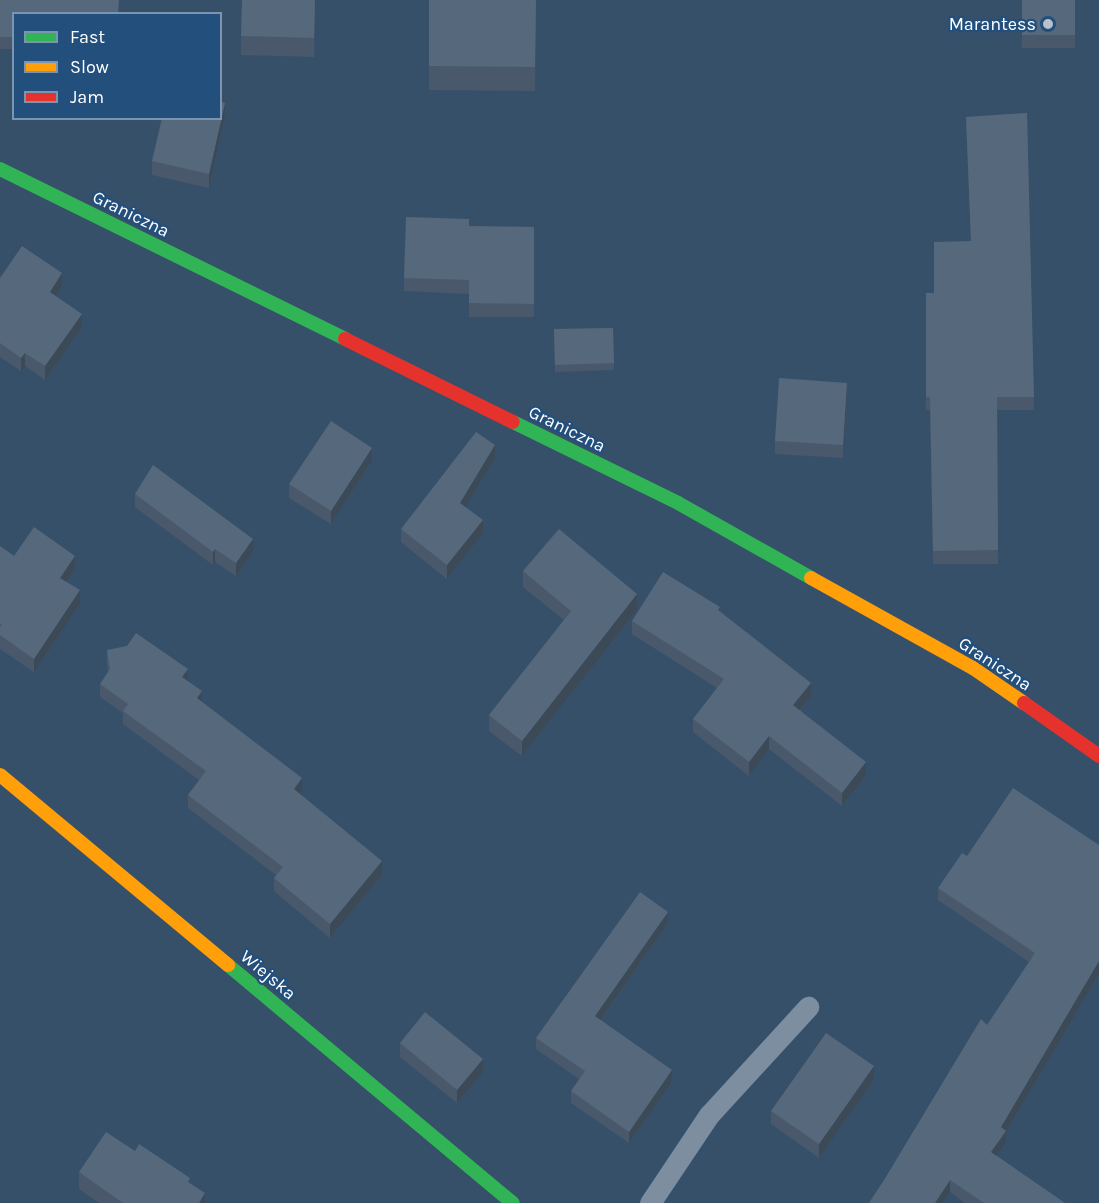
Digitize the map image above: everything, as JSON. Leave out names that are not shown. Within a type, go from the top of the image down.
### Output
[{"type":"street","name":"Graniczna","points":[[0,169],[678,503],[973,668],[1099,756]]},
{"type":"street","name":"Wiejska","points":[[0,775],[513,1203]]},
{"type":"lane","points":[[650,1203],[709,1115],[808,1007]]},
{"type":"building","points":[[0,0],[119,0],[118,12],[12,12],[12,37],[0,37]]},
{"type":"building","points":[[242,0],[315,0],[314,38],[241,36]]},
{"type":"building","points":[[429,0],[536,0],[535,67],[429,66]]},
{"type":"building","name":"Marantess","points":[[1022,0],[1075,0],[1075,35],[1022,35]]},
{"type":"building","points":[[1027,113],[1034,397],[997,397],[998,550],[933,551],[930,397],[926,397],[926,293],[934,293],[934,242],[971,241],[966,117]]},
{"type":"building","points":[[162,120],[221,120],[209,174],[152,161]]},
{"type":"building","points":[[406,217],[469,219],[469,226],[534,227],[534,304],[469,303],[469,280],[404,278]]},
{"type":"building","points":[[22,246],[62,273],[50,292],[82,314],[45,366],[25,353],[21,358],[0,343],[0,278]]},
{"type":"building","points":[[613,328],[614,363],[555,365],[554,329]]},
{"type":"building","points":[[779,378],[847,383],[843,445],[775,441]]},
{"type":"building","points":[[331,421],[372,448],[331,511],[289,484]]},
{"type":"building","points":[[476,432],[495,445],[460,503],[483,520],[447,565],[401,529]]},
{"type":"building","points":[[153,465],[253,539],[236,563],[215,549],[213,552],[135,494]]},
{"type":"building","points":[[34,527],[75,556],[60,578],[80,590],[34,659],[0,635],[2,625],[0,624],[0,546],[14,556]]},
{"type":"building","points":[[559,529],[637,594],[522,741],[489,715],[571,611],[523,571]]},
{"type":"building","points":[[663,572],[720,607],[718,610],[811,683],[793,705],[866,762],[842,793],[769,736],[749,762],[693,719],[724,679],[632,621]]},
{"type":"building","points":[[136,633],[188,669],[182,677],[202,691],[197,698],[302,778],[294,789],[382,861],[330,924],[274,878],[283,867],[188,795],[206,771],[123,711],[128,704],[100,684],[110,669],[107,650],[127,646]]},
{"type":"building","points":[[1013,788],[1099,845],[1099,961],[1001,1127],[1006,1131],[991,1152],[1065,1203],[984,1203],[950,1180],[935,1203],[869,1203],[981,1019],[987,1025],[1035,953],[938,888],[962,853],[967,856]]},
{"type":"building","points":[[640,892],[668,912],[595,1016],[672,1070],[629,1132],[571,1091],[585,1071],[536,1038]]},
{"type":"building","points":[[425,1012],[483,1059],[457,1090],[400,1043]]},
{"type":"building","points":[[826,1033],[874,1066],[819,1144],[771,1111]]},
{"type":"building","points":[[106,1132],[135,1151],[139,1144],[190,1178],[188,1182],[205,1193],[199,1203],[123,1203],[79,1172]]},
{"type":"traffic: fast","points":[[0,169],[345,339]]},
{"type":"traffic: fast","points":[[513,422],[678,503],[811,578]]},
{"type":"traffic: fast","points":[[228,965],[513,1203]]},
{"type":"traffic: slow","points":[[811,578],[973,668],[1024,703]]},
{"type":"traffic: slow","points":[[0,775],[228,965]]},
{"type":"traffic: jam","points":[[345,339],[513,422]]},
{"type":"traffic: jam","points":[[1024,703],[1099,756]]},
{"type":"place","name":"Marantess","points":[[1048,24]]}]
